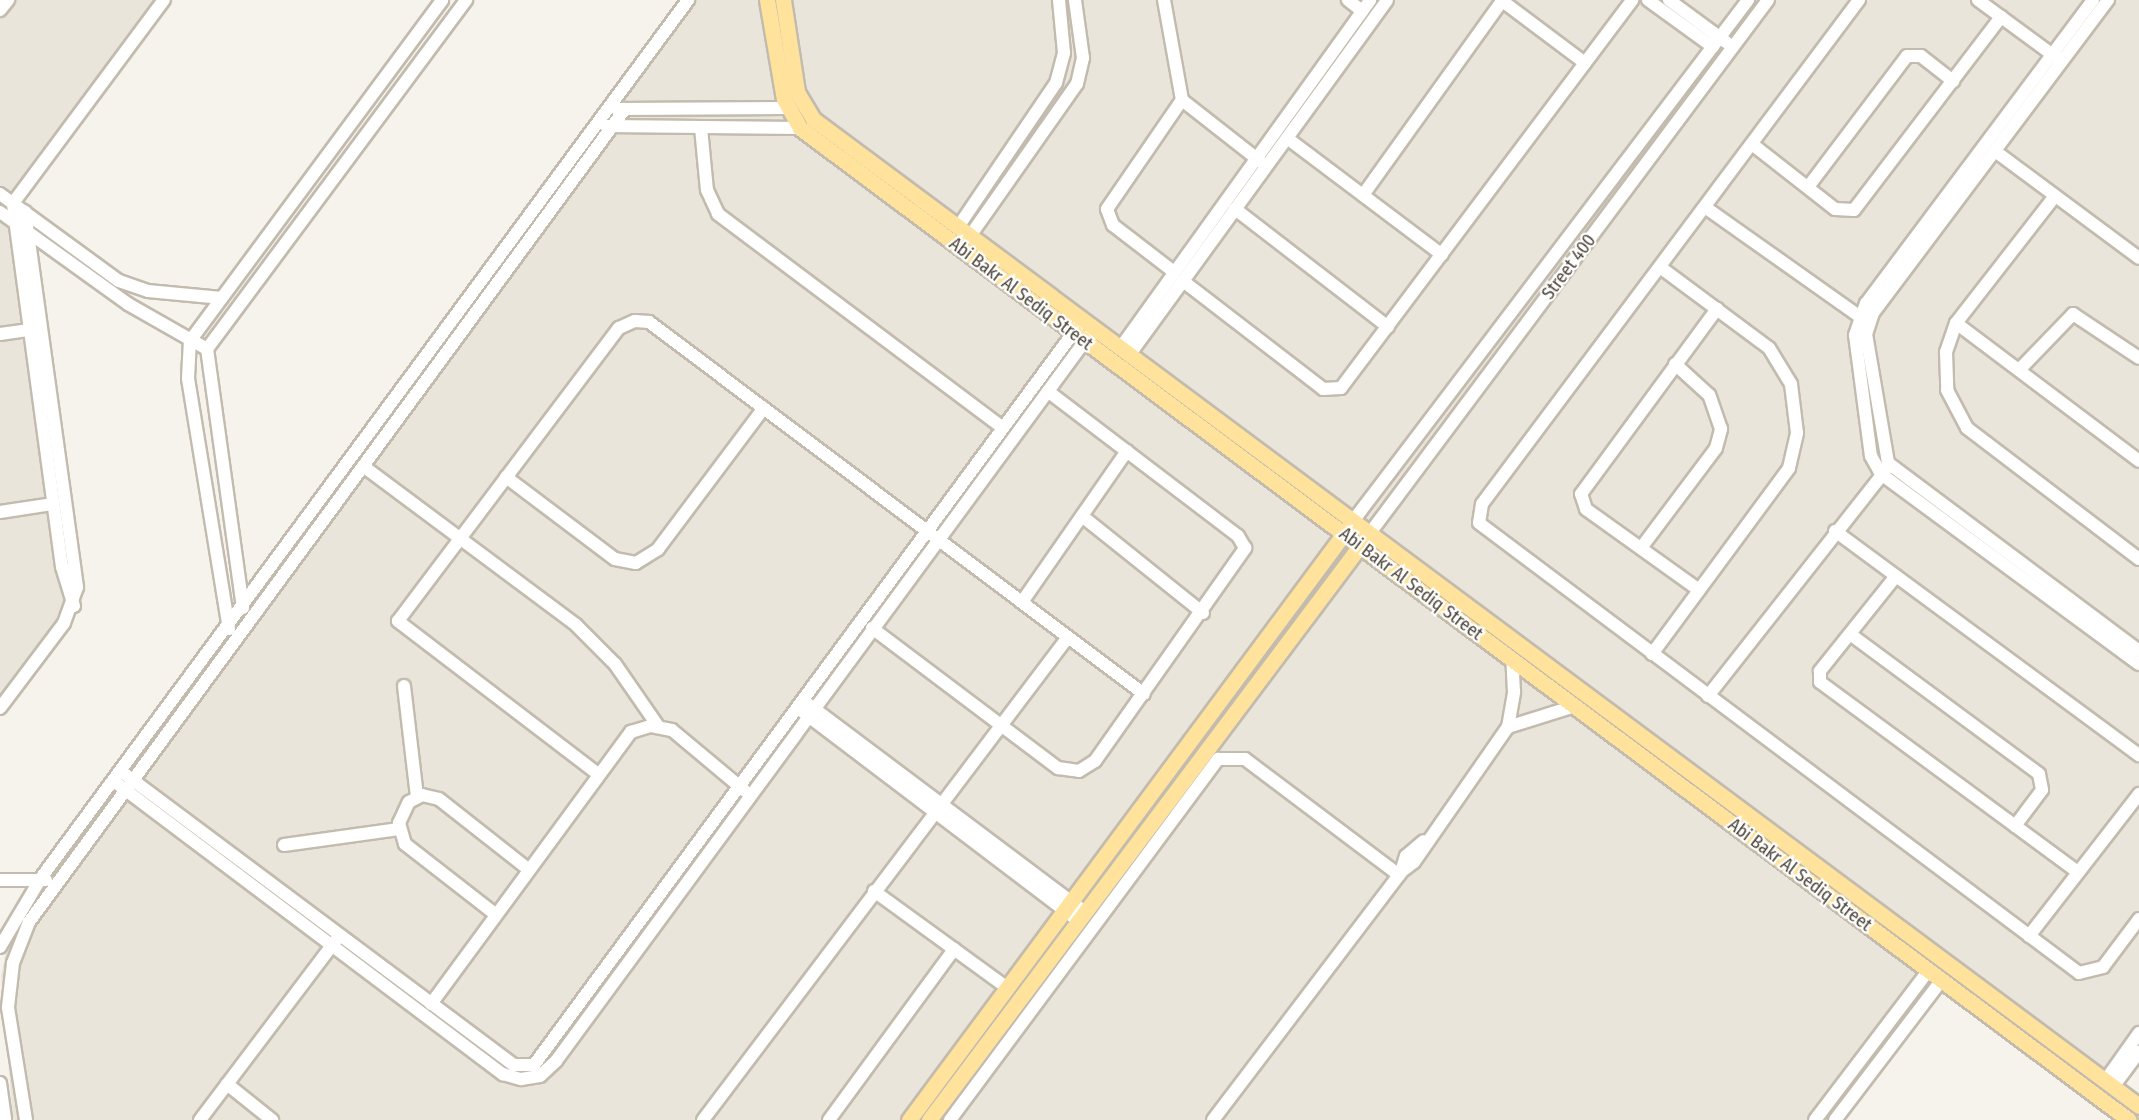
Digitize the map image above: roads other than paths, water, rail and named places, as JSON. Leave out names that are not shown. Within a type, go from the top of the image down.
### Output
[{"type":"main road","name":"Abi Bakr Al Sediq Street","points":[[767,0],[787,108],[800,128],[2128,1120]]},
{"type":"main road","name":"Abi Bakr Al Sediq Street","points":[[783,0],[795,82],[807,111],[964,232],[2139,1106]]},
{"type":"main road","points":[[909,1120],[1353,521]]},
{"type":"main road","points":[[929,1120],[1370,533]]},
{"type":"main road","points":[[1780,859],[1789,846]]},
{"type":"street","points":[[0,10],[8,0]]},
{"type":"street","points":[[74,606],[53,504],[13,221],[13,203],[164,0]]},
{"type":"street","points":[[231,647],[188,378],[190,341],[442,0]]},
{"type":"street","points":[[246,627],[207,349],[466,0]]},
{"type":"street","points":[[0,947],[41,878],[118,777],[592,126],[688,0]]},
{"type":"street","points":[[964,232],[1056,83],[1064,53],[1059,0]]},
{"type":"street","points":[[964,232],[1077,84],[1083,58],[1076,0]]},
{"type":"street","points":[[1164,0],[1182,100],[1262,162]]},
{"type":"street","points":[[1348,0],[1362,11]]},
{"type":"street","points":[[1125,350],[1262,162],[1370,0]]},
{"type":"street","points":[[1179,277],[1235,209],[1262,162],[1287,138],[1387,0]]},
{"type":"street","points":[[1362,195],[1502,0],[1585,63]]},
{"type":"street","points":[[1182,100],[1107,209],[1113,225],[1326,391],[1344,386],[1632,0]]},
{"type":"street","points":[[1648,0],[1716,42],[1734,47]]},
{"type":"street","points":[[1669,0],[1716,42]]},
{"type":"street","name":"Street 400","points":[[1353,521],[1748,0]]},
{"type":"street","name":"Street 400","points":[[1370,533],[1768,0]]},
{"type":"street","points":[[1860,0],[1477,516],[1484,528],[2029,936],[2088,975],[2103,967],[2139,919]]},
{"type":"street","points":[[1978,0],[2057,58]]},
{"type":"street","points":[[1863,319],[1995,151],[2093,0]]},
{"type":"street","points":[[2108,0],[2057,58],[1863,319],[1870,450],[1886,470],[2139,664]]},
{"type":"street","points":[[1752,144],[1841,212],[1854,210],[2001,17]]},
{"type":"street","points":[[1808,188],[1907,56],[1921,56],[1953,81]]},
{"type":"street","points":[[605,109],[787,108]]},
{"type":"street","points":[[26,1120],[10,1030],[9,985],[19,942],[56,883],[130,786],[610,126],[625,109]]},
{"type":"street","points":[[592,126],[800,128]]},
{"type":"street","points":[[701,128],[709,197],[722,218],[1003,428]]},
{"type":"street","points":[[1287,138],[1442,255]]},
{"type":"street","points":[[1995,151],[2139,258]]},
{"type":"street","points":[[0,194],[126,284],[222,298]]},
{"type":"street","points":[[2055,196],[1956,323],[1946,352],[1945,378],[1967,428],[2139,559]]},
{"type":"street","points":[[1705,207],[1863,319]]},
{"type":"street","points":[[1235,209],[1388,327]]},
{"type":"street","points":[[0,212],[190,341],[207,349]]},
{"type":"street","points":[[0,708],[74,606],[77,577],[25,212]]},
{"type":"street","points":[[1652,654],[1789,468],[1797,433],[1794,396],[1780,362],[1717,309],[1660,267]]},
{"type":"street","points":[[1699,590],[1586,509],[1581,494],[1717,309]]},
{"type":"street","points":[[2019,370],[2073,314],[2139,358]]},
{"type":"street","points":[[598,774],[398,621],[457,540],[628,322],[649,322],[1143,694]]},
{"type":"street","points":[[336,941],[430,1004],[514,1065],[538,1063],[1003,428],[1089,323]]},
{"type":"street","points":[[1956,323],[2139,460]]},
{"type":"street","points":[[0,334],[28,330]]},
{"type":"street","points":[[118,777],[336,941],[503,1074],[534,1078],[556,1061],[749,795],[1048,391],[1079,337]]},
{"type":"street","points":[[1641,548],[1720,435],[1716,405],[1675,364]]},
{"type":"street","points":[[872,628],[1058,768],[1079,771],[1095,761],[1242,558],[1244,543],[1048,391]]},
{"type":"street","points":[[506,477],[615,559],[636,563],[658,549],[764,408]]},
{"type":"street","points":[[1022,602],[1126,451]]},
{"type":"street","points":[[363,466],[457,540],[592,639],[658,726],[678,734],[749,795]]},
{"type":"street","points":[[1708,696],[1835,531],[1886,470]]},
{"type":"street","points":[[1886,470],[2139,651]]},
{"type":"street","points":[[0,512],[53,504]]},
{"type":"street","points":[[1082,516],[1203,612]]},
{"type":"street","points":[[1835,531],[2139,755]]},
{"type":"street","points":[[1896,576],[1820,671],[1820,682],[2078,872]]},
{"type":"street","points":[[1850,634],[2039,774],[2042,790],[2016,826]]},
{"type":"street","points":[[703,1120],[1068,637]]},
{"type":"street","points":[[1214,1120],[1400,873],[1414,862],[1424,841],[1508,727],[1514,692],[1512,659]]},
{"type":"street","points":[[404,686],[417,797],[402,813],[399,829],[409,848],[495,914]]},
{"type":"street","points":[[800,704],[1082,917]]},
{"type":"street","points":[[1508,727],[1575,706]]},
{"type":"street","points":[[430,1004],[625,737],[658,726]]},
{"type":"street","points":[[951,1120],[1218,759],[1245,759],[1400,873]]},
{"type":"street","points":[[2029,936],[2139,794]]},
{"type":"street","points":[[417,797],[439,799],[528,869]]},
{"type":"street","points":[[284,845],[399,829]]},
{"type":"street","points":[[0,880],[41,878],[56,883]]},
{"type":"street","points":[[874,891],[1006,987]]},
{"type":"street","points":[[200,1120],[336,941]]},
{"type":"street","points":[[829,1120],[954,949]]},
{"type":"street","points":[[1815,1120],[1928,971]]},
{"type":"street","points":[[1835,1120],[1941,981]]},
{"type":"street","points":[[2109,1084],[2139,1034]]},
{"type":"street","points":[[2109,1084],[2139,1052]]},
{"type":"street","points":[[0,1083],[5,1120]]},
{"type":"street","points":[[227,1084],[272,1120]]}]
